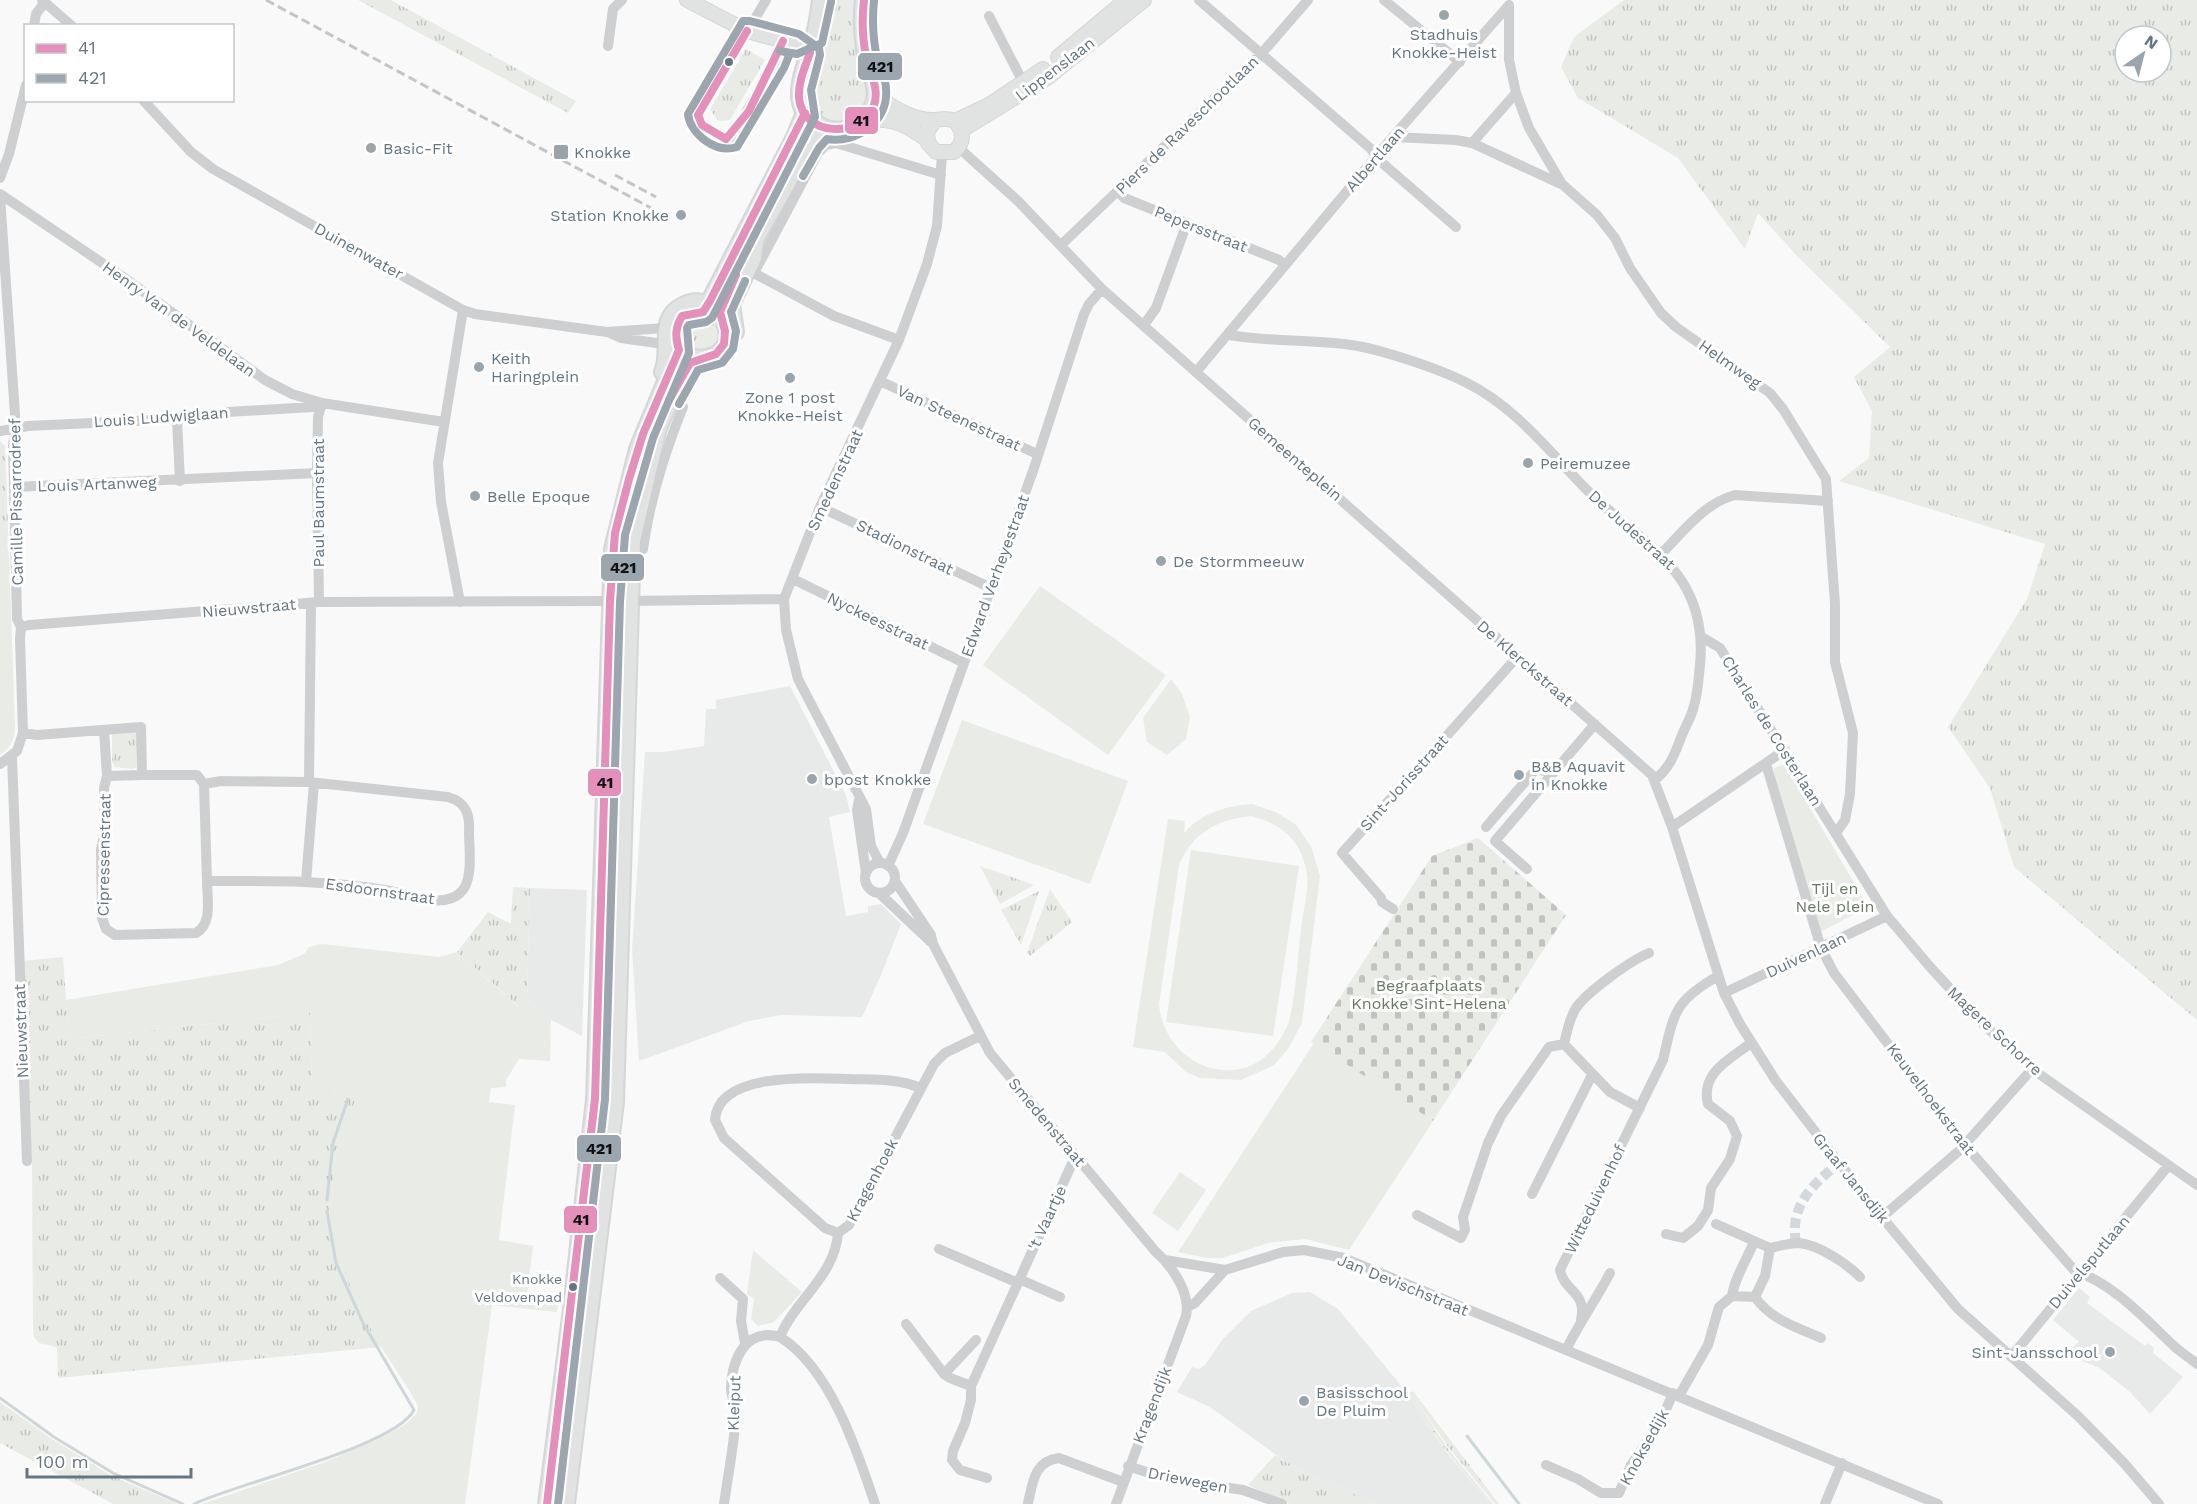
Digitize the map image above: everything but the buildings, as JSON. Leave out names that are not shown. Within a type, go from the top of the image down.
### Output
[{"type":"main road","points":[[687,0],[747,31],[789,42],[810,53]]},
{"type":"main road","points":[[821,0],[815,36],[799,87],[800,101],[805,113],[823,128],[841,130],[853,128],[863,121],[874,105],[876,94],[864,39],[864,0]]},
{"type":"main road","name":"Lippenslaan","points":[[1025,87],[1126,0]]},
{"type":"main road","name":"Lippenslaan","points":[[958,126],[1025,87],[1144,0]]},
{"type":"main road","points":[[789,42],[815,36]]},
{"type":"main road","points":[[863,121],[890,119],[909,126],[926,139],[931,148],[942,154],[958,148],[962,139],[958,126],[945,118],[935,120],[902,111],[876,94]]},
{"type":"main road","points":[[566,1504],[615,1102],[628,601],[631,549],[647,445],[678,321],[689,313],[703,312],[727,293],[805,113]]},
{"type":"main road","points":[[926,139],[929,125],[935,120]]},
{"type":"main road","points":[[647,445],[692,375],[714,366],[731,351],[736,335],[704,296],[729,250],[749,238],[801,157],[823,128]]},
{"type":"main road","points":[[713,305],[750,271],[753,258],[749,238]]},
{"type":"main road","points":[[548,1504],[595,1100],[610,601],[615,533],[647,445],[658,428],[677,384],[694,360],[711,357],[723,347],[727,333],[713,305]]},
{"type":"main road","points":[[672,342],[694,360]]},
{"type":"street","points":[[608,46],[613,9],[622,0]]},
{"type":"street","points":[[766,0],[699,115],[702,125],[726,139],[734,134],[789,42]]},
{"type":"street","points":[[1199,0],[1262,53],[1456,227]]},
{"type":"street","name":"Piers de Raveschootlaan","points":[[1061,245],[1262,53],[1308,0]]},
{"type":"street","points":[[1385,0],[1460,62]]},
{"type":"street","points":[[34,24],[36,14],[43,1],[70,24]]},
{"type":"street","name":"Albertlaan","points":[[1228,335],[1377,155],[1511,3]]},
{"type":"street","name":"Helmweg","points":[[1511,3],[1509,60],[1516,93],[1529,128],[1562,184],[1597,215],[1615,238],[1630,268],[1661,313],[1676,327],[1770,393],[1783,409],[1826,479],[1835,604],[1835,662],[1853,733],[1850,794],[1845,820],[1836,833]]},
{"type":"street","points":[[989,16],[1025,87]]},
{"type":"street","points":[[0,178],[9,154],[24,93]]},
{"type":"street","points":[[1472,143],[1516,93]]},
{"type":"street","name":"Duinenwater","points":[[145,102],[191,152],[213,169],[463,310],[475,314],[672,342]]},
{"type":"street","points":[[1394,137],[1472,143],[1562,184]]},
{"type":"street","points":[[899,340],[834,316],[750,271],[818,153],[826,144],[836,143],[941,175]]},
{"type":"street","name":"Gemeenteplein","points":[[958,148],[1002,185],[1114,300],[1394,546]]},
{"type":"street","name":"Smedenstraat","points":[[884,864],[871,846],[866,809],[859,800],[798,679],[787,638],[784,598],[820,507],[899,340],[934,244],[942,154]]},
{"type":"street","name":"Pepersstraat","points":[[1118,191],[1124,198],[1285,265]]},
{"type":"street","name":"Henry Van de Veldelaan","points":[[0,195],[126,279],[243,367],[292,394],[322,403],[444,422]]},
{"type":"street","name":"Camille Pissarrodreef","points":[[0,195],[3,207],[2,229],[16,429],[13,444],[17,619],[21,627]]},
{"type":"street","points":[[1144,325],[1156,308],[1188,223]]},
{"type":"street","name":"Edward Verheyestraat","points":[[884,864],[903,833],[991,588],[1084,314],[1102,289]]},
{"type":"street","points":[[460,602],[441,501],[438,463],[463,310]]},
{"type":"street","name":"Duinenwater","points":[[608,332],[621,338],[672,342]]},
{"type":"street","points":[[1196,372],[1228,335]]},
{"type":"street","name":"De Judestraat","points":[[1228,335],[1372,349],[1466,382],[1490,396],[1512,414],[1588,491],[1661,554],[1683,580],[1691,594],[1697,610],[1702,637],[1698,689],[1693,710],[1670,767],[1655,780]]},
{"type":"street","name":"Van Steenestraat","points":[[880,381],[1037,454]]},
{"type":"street","points":[[631,549],[643,549],[649,510],[661,461],[683,407],[679,398]]},
{"type":"street","name":"Louis Ludwiglaan","points":[[0,431],[40,425],[177,419],[228,412],[313,407],[322,403]]},
{"type":"street","name":"Paul Baumstraat","points":[[315,602],[318,417],[322,403]]},
{"type":"street","name":"Louis Artanweg","points":[[177,419],[180,481]]},
{"type":"street","name":"Louis Artanweg","points":[[15,486],[317,474]]},
{"type":"street","points":[[1661,554],[1708,507],[1735,495],[1828,501]]},
{"type":"street","name":"Stadionstraat","points":[[820,507],[991,588]]},
{"type":"street","name":"De Klerckstraat","points":[[1394,546],[1655,780]]},
{"type":"street","name":"Nyckeesstraat","points":[[793,579],[964,663]]},
{"type":"street","points":[[628,601],[784,598]]},
{"type":"street","name":"Nieuwstraat","points":[[27,1161],[12,757],[17,751],[23,733],[21,627],[97,618],[315,602],[610,601]]},
{"type":"street","name":"Esdoornstraat","points":[[306,881],[312,783],[315,602]]},
{"type":"street","name":"Charles de Costerlaan","points":[[1702,637],[1720,648],[1836,833]]},
{"type":"street","name":"Sint-Jorisstraat","points":[[1393,909],[1382,902],[1382,898],[1342,853],[1518,656]]},
{"type":"street","points":[[1527,868],[1496,841],[1595,724]]},
{"type":"street","points":[[23,733],[37,735],[141,727],[142,775]]},
{"type":"street","name":"Cipressenstraat","points":[[104,730],[107,776],[104,788],[105,831],[101,849],[102,918],[106,929],[115,935],[196,933],[202,930],[208,917],[204,784],[197,775],[107,776]]},
{"type":"street","points":[[1672,827],[1785,750]]},
{"type":"street","points":[[0,764],[12,757]]},
{"type":"street","name":"Keuvelhoekstraat","points":[[1766,764],[1821,948],[1834,973],[1965,1145],[2074,1270],[2141,1312],[2177,1349],[2197,1364]]},
{"type":"street","points":[[1486,827],[1537,768],[1551,774]]},
{"type":"street","name":"Esdoornstraat","points":[[204,784],[221,780],[312,783],[448,797],[456,800],[466,810],[470,821],[468,882],[460,894],[453,898],[436,900],[385,890],[306,881],[207,881]]},
{"type":"street","name":"Graaf Jansdijk","points":[[1655,780],[1724,993],[1751,1043],[1787,1097],[1958,1309],[2078,1416],[2124,1463],[2159,1504]]},
{"type":"street","name":"Smedenstraat","points":[[859,800],[857,810],[866,873]]},
{"type":"street","name":"Magere Schorre","points":[[1836,833],[1887,916],[1980,1021],[2032,1069],[2197,1185]]},
{"type":"street","points":[[884,864],[894,872],[895,881],[887,891],[879,893],[868,887],[866,873],[872,866],[884,864]]},
{"type":"street","name":"Smedenstraat","points":[[895,881],[931,935],[933,944],[980,1036],[1006,1074],[1155,1251],[1166,1260],[1181,1286],[1188,1307]]},
{"type":"street","name":"Smedenstraat","points":[[879,893],[933,944]]},
{"type":"street","name":"Duivenlaan","points":[[1724,993],[1887,916]]},
{"type":"street","points":[[1564,1044],[1571,1017],[1581,1003],[1625,966],[1649,953]]},
{"type":"street","name":"Witteduivenhof","points":[[1581,1320],[1582,1302],[1563,1281],[1560,1270],[1663,1060],[1672,1022],[1679,1005],[1696,988],[1718,976]]},
{"type":"street","name":"Kragenhoek","points":[[780,1337],[784,1327],[809,1296],[828,1266],[837,1247],[838,1233],[849,1225],[920,1088],[939,1058],[980,1036]]},
{"type":"street","points":[[1666,1234],[1683,1238],[1698,1226],[1708,1210],[1711,1188],[1730,1159],[1737,1136],[1730,1121],[1708,1104],[1708,1083],[1716,1069],[1751,1043]]},
{"type":"street","points":[[1564,1044],[1610,1092],[1640,1108]]},
{"type":"street","points":[[1417,1215],[1461,1238],[1465,1230],[1463,1217],[1488,1143],[1501,1116],[1549,1047],[1564,1044]]},
{"type":"street","points":[[1882,1217],[1965,1145],[2032,1069]]},
{"type":"street","points":[[1532,1194],[1592,1075]]},
{"type":"street","points":[[838,1233],[825,1228],[724,1138],[715,1120],[719,1104],[730,1094],[780,1078],[900,1081],[920,1088]]},
{"type":"street","name":"'t Vaartje","points":[[987,1478],[960,1470],[952,1460],[953,1451],[965,1423],[971,1400],[971,1386],[1075,1157]]},
{"type":"street","name":"Duivelsputlaan","points":[[2011,1357],[2168,1166]]},
{"type":"street","points":[[1708,1210],[1716,1224],[1754,1242],[1770,1248],[1796,1243],[1806,1244],[1848,1265],[1860,1277]]},
{"type":"street","points":[[1698,1226],[1706,1229],[1716,1224]]},
{"type":"street","name":"Knoksedijk","points":[[1546,1465],[1578,1479],[1601,1493],[1618,1498],[1631,1465],[1708,1345],[1719,1307],[1732,1296],[1734,1283],[1746,1264],[1754,1242]]},
{"type":"street","points":[[1755,1297],[1765,1276],[1770,1248]]},
{"type":"street","points":[[939,1249],[1060,1297]]},
{"type":"street","name":"Jan Devischstraat","points":[[1166,1260],[1225,1270],[1271,1254],[1294,1251],[1304,1250],[1344,1258],[1938,1504]]},
{"type":"street","name":"Kragendijk","points":[[1116,1504],[1188,1307],[1195,1303],[1225,1270]]},
{"type":"street","points":[[1566,1350],[1581,1320],[1588,1314],[1610,1273]]},
{"type":"street","name":"Kleiput","points":[[720,1278],[743,1299],[741,1321],[745,1343],[737,1356],[731,1389],[736,1415],[724,1504]]},
{"type":"street","points":[[1732,1296],[1755,1297]]},
{"type":"street","points":[[1755,1297],[1767,1313],[1776,1319],[1821,1338]]},
{"type":"street","points":[[906,1324],[944,1374],[971,1386]]},
{"type":"street","points":[[745,1343],[758,1336],[780,1337],[807,1359],[842,1418],[856,1450],[874,1504]]},
{"type":"street","points":[[944,1374],[976,1340]]},
{"type":"street","points":[[1028,1503],[1036,1472],[1040,1465],[1051,1459],[1059,1458],[1123,1482]]},
{"type":"street","points":[[1826,1504],[1842,1463]]},
{"type":"street","name":"Driewegen","points":[[1128,1466],[1167,1479],[1243,1490],[1282,1504]]},
{"type":"shaded area","points":[[790,686],[846,795],[850,812],[829,817],[846,916],[868,912],[868,906],[881,904],[901,924],[881,975],[862,1017],[781,1015],[749,1021],[639,1061],[632,950],[645,752],[664,752],[704,746],[706,709],[716,709],[716,700]]},
{"type":"shaded area","points":[[530,888],[587,890],[582,1036],[551,1020],[527,999]]},
{"type":"shaded area","name":"Sint-Jansschool","points":[[2079,1288],[2090,1297],[2087,1303],[2145,1346],[2148,1343],[2154,1348],[2153,1353],[2183,1377],[2150,1414],[2131,1393],[2100,1368],[2064,1354],[2079,1342],[2053,1320]]},
{"type":"shaded area","name":"Basisschool De Pluim","points":[[1310,1292],[1338,1309],[1408,1394],[1444,1449],[1490,1504],[1376,1504],[1286,1462],[1210,1407],[1177,1392],[1192,1367],[1199,1369],[1205,1365],[1223,1339],[1251,1311],[1292,1293]]},
{"type":"green space","points":[[358,0],[391,0],[576,101],[568,113]]},
{"type":"green space","points":[[828,0],[861,0],[871,99],[852,122],[835,122],[823,118],[815,112],[809,94],[812,70]]},
{"type":"green space","points":[[1624,0],[2197,0],[2197,1020],[2014,867],[1990,788],[1948,727],[2027,599],[2045,544],[1839,481],[1869,458],[1872,411],[1854,377],[1890,347],[1798,257],[1758,213],[1745,249],[1678,158],[1578,98],[1561,67],[1574,37]]},
{"type":"green space","points":[[746,49],[765,60],[730,120],[718,121],[710,109]]},
{"type":"green space","points":[[708,309],[722,331],[715,350],[685,351],[680,329]]},
{"type":"green space","points":[[0,441],[5,446],[8,527],[0,526]]},
{"type":"green space","points":[[0,526],[8,527],[15,727],[12,743],[0,755]]},
{"type":"green space","points":[[1040,586],[1166,675],[1108,755],[983,665]]},
{"type":"green space","points":[[1171,679],[1182,694],[1190,717],[1186,739],[1167,755],[1147,742],[1143,718]]},
{"type":"green space","points":[[962,720],[1128,781],[1090,884],[923,824]]},
{"type":"green space","points":[[134,732],[137,735],[136,767],[133,769],[115,767],[112,762],[112,735]]},
{"type":"green space","name":"Tijl en Nele plein","points":[[1784,764],[1865,901],[1861,911],[1820,932],[1775,782],[1774,768]]},
{"type":"green space","points":[[1252,804],[1278,813],[1296,825],[1311,846],[1320,876],[1302,1023],[1288,1049],[1274,1065],[1241,1080],[1200,1078],[1186,1072],[1165,1052],[1133,1047],[1168,819],[1185,821],[1184,833],[1199,820],[1215,812]],"holes":[[[1251,816],[1281,829],[1292,839],[1301,853],[1306,870],[1307,892],[1288,1023],[1279,1041],[1263,1058],[1245,1068],[1226,1070],[1207,1067],[1190,1058],[1175,1044],[1164,1026],[1159,1005],[1179,865],[1191,844],[1217,824]]]},
{"type":"green space","name":"Begraafplaats Knokke Sint-Helena","points":[[1478,838],[1566,915],[1433,1121],[1311,1042],[1432,856]]},
{"type":"green space","points":[[1191,850],[1299,866],[1273,1036],[1166,1022]]},
{"type":"green space","points":[[980,866],[1034,885],[1000,904]]},
{"type":"green space","points":[[513,887],[530,888],[527,999],[519,1007],[457,952],[488,912],[511,924]]},
{"type":"green space","points":[[1050,889],[1072,922],[1030,956],[1027,953]]},
{"type":"green space","points":[[1039,891],[1021,945],[1001,910]]},
{"type":"green space","points":[[322,944],[440,957],[457,952],[518,1007],[527,999],[551,1020],[550,1061],[519,1059],[506,1080],[506,1087],[491,1088],[489,1102],[515,1105],[499,1240],[533,1246],[527,1295],[559,1300],[557,1312],[492,1305],[465,1504],[202,1504],[325,1462],[379,1439],[406,1424],[417,1413],[418,1406],[378,1342],[358,1303],[341,1264],[328,1225],[335,1160],[343,1127],[357,1096],[312,1087],[310,1013],[69,1039],[66,1000],[278,965],[304,954],[309,947]]},
{"type":"green space","points":[[63,957],[69,1039],[310,1013],[312,1087],[357,1095],[335,1160],[328,1225],[358,1303],[381,1347],[58,1378],[57,1347],[39,1343],[34,1337],[33,1329],[32,1166],[22,961]]},
{"type":"green space","points":[[1314,1043],[1433,1121],[1349,1250],[1305,1239],[1268,1243],[1223,1258],[1207,1258],[1178,1252]]},
{"type":"green space","points":[[1180,1172],[1206,1190],[1178,1231],[1152,1213]]},
{"type":"green space","points":[[753,1250],[802,1292],[774,1322],[758,1326],[751,1319],[754,1299],[747,1294]]},
{"type":"green space","points":[[1413,1391],[1499,1504],[1495,1504],[1449,1448],[1412,1394],[1448,1449],[1493,1504],[1490,1504],[1444,1448],[1408,1394]]},
{"type":"green space","points":[[0,1402],[52,1439],[112,1476],[178,1504],[113,1504],[0,1443]]},
{"type":"green space","points":[[1275,1455],[1376,1504],[1290,1504],[1248,1485]]},
{"type":"waterway","points":[[327,1200],[333,1143],[348,1099]]},
{"type":"waterway","points":[[194,1504],[313,1463],[378,1437],[401,1424],[414,1410],[363,1323],[336,1263],[327,1211]]},
{"type":"waterway","points":[[0,1398],[54,1437],[113,1473],[183,1504]]},
{"type":"waterway","points":[[1467,1436],[1519,1504]]},
{"type":"tunnel","points":[[1796,1243],[1796,1218],[1805,1197],[1820,1179],[1839,1163]]},
{"type":"railway","points":[[266,0],[651,208]]},
{"type":"railway","points":[[615,175],[656,197]]},
{"type":"transit line","name":"41","points":[[810,53],[799,92],[803,111],[810,120],[833,129],[857,124],[867,116],[876,99],[864,41],[864,0]]},
{"type":"transit line","name":"421","points":[[803,176],[819,148],[827,139],[838,140],[860,134],[877,120],[882,111],[886,101],[886,85],[877,58],[873,22],[874,1]]},
{"type":"transit line","name":"421","points":[[780,51],[797,54],[822,43],[831,2]]},
{"type":"transit line","name":"421","points":[[558,1504],[605,1099],[620,602],[625,535],[653,438],[689,353],[687,328],[689,325],[706,322],[712,318],[815,117],[811,90],[820,55],[819,48],[799,34],[743,21],[688,114],[694,129],[705,141],[721,148],[737,147],[784,68],[790,53]]},
{"type":"transit line","name":"41","points":[[726,139],[702,125],[698,115],[747,31]]},
{"type":"transit line","name":"41","points":[[726,139],[749,111],[783,41]]},
{"type":"transit line","name":"41","points":[[547,1504],[595,1099],[610,601],[615,533],[643,434],[679,350],[676,333],[680,320],[682,316],[703,312],[710,301],[805,113]]},
{"type":"transit line","name":"41","points":[[669,400],[690,363],[716,354],[724,344],[725,331],[720,312],[736,275]]},
{"type":"transit line","name":"421","points":[[679,404],[698,370],[722,363],[733,349],[736,331],[731,312],[745,281]]},
{"type":"place","name":"Stadhuis Knokke-Heist","points":[[1444,15]]},
{"type":"place","name":"Basic-Fit","points":[[371,148]]},
{"type":"place","name":"Knokke","points":[[561,152]]},
{"type":"place","name":"Station Knokke","points":[[681,215]]},
{"type":"place","name":"Keith Haringplein","points":[[479,367]]},
{"type":"place","name":"Zone 1 post Knokke-Heist","points":[[790,378]]},
{"type":"place","name":"Peiremuzee","points":[[1528,463]]},
{"type":"place","name":"Belle Epoque","points":[[475,496]]},
{"type":"place","name":"De Stormmeeuw","points":[[1161,561]]},
{"type":"place","name":"B&B Aquavit in Knokke","points":[[1519,775]]},
{"type":"place","name":"bpost Knokke","points":[[812,779]]},
{"type":"place","name":"Knokke Veldovenpad","points":[[573,1287]]},
{"type":"place","name":"Sint-Jansschool","points":[[2110,1352]]},
{"type":"place","name":"Basisschool De Pluim","points":[[1304,1401]]}]
